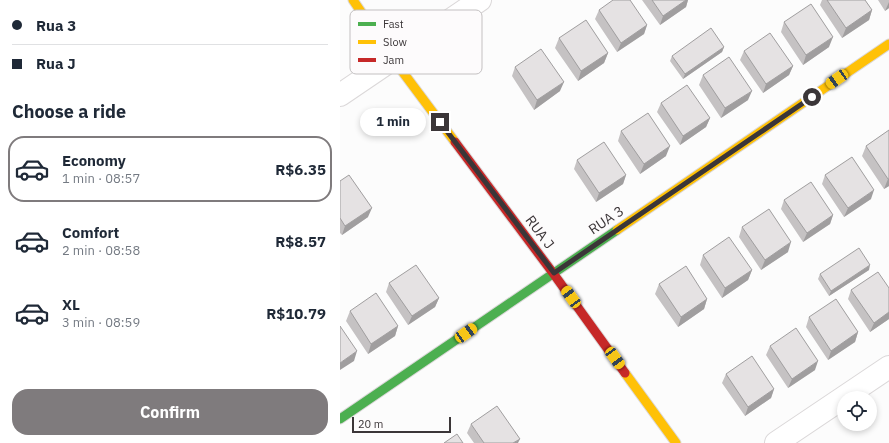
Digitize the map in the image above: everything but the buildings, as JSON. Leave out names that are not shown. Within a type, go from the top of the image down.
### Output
[{"type":"street","name":"RUA J","points":[[353,0],[360,10]]},
{"type":"street","points":[[465,10],[480,0]]},
{"type":"street","name":"RUA 3","points":[[340,419],[889,44]]},
{"type":"street","points":[[340,95],[371,74]]},
{"type":"street","name":"RUA J","points":[[404,74],[554,273],[676,443]]},
{"type":"street","points":[[776,443],[889,367]]},
{"type":"traffic: fast","points":[[340,419],[617,230]]},
{"type":"traffic: slow","points":[[353,0],[360,10]]},
{"type":"traffic: slow","points":[[617,230],[889,44]]},
{"type":"traffic: slow","points":[[404,74],[455,142]]},
{"type":"traffic: slow","points":[[625,373],[676,443]]},
{"type":"traffic: jam","points":[[455,142],[553,273],[625,373]]},
{"type":"route","points":[[440,122],[554,273],[812,97]]}]
